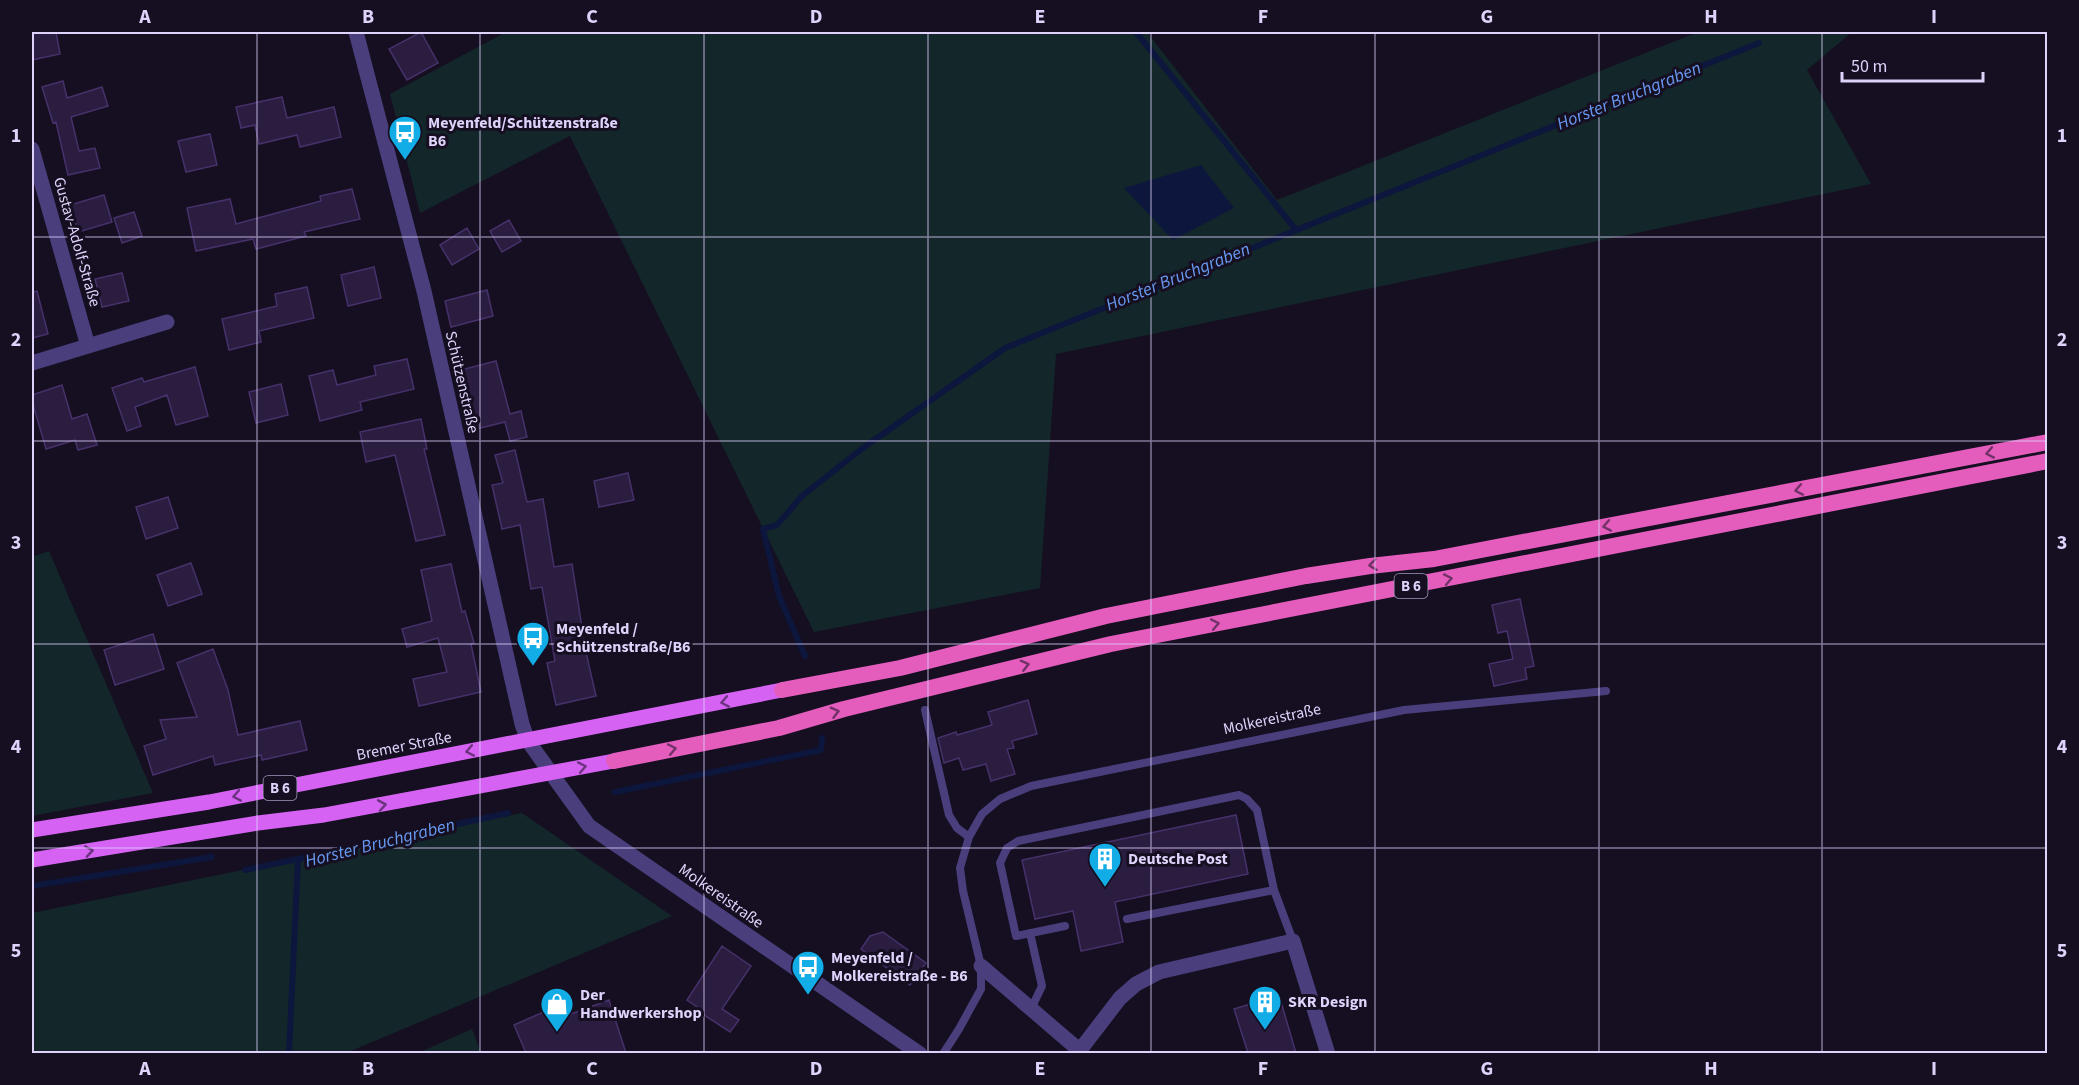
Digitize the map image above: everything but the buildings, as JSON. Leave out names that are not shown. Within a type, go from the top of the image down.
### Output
[{"type":"highway","name":"B 6","points":[[782,690],[900,668],[1106,616],[1262,585],[1370,566],[1434,559],[2048,442]]},
{"type":"highway","name":"B 6","points":[[614,761],[779,728],[1111,644],[2048,461]]},
{"type":"main road","name":"Bremer Straße","points":[[32,830],[209,802],[782,690]]},
{"type":"main road","name":"B 6","points":[[32,860],[258,823],[324,815],[614,761]]},
{"type":"street","name":"Schützenstraße","points":[[356,32],[424,291],[485,566],[528,741]]},
{"type":"street","name":"Gustav-Adolf-Straße","points":[[32,149],[88,346]]},
{"type":"street","points":[[32,363],[167,322]]},
{"type":"street","name":"Molkereistraße","points":[[528,741],[589,825],[920,1053]]},
{"type":"street","points":[[981,966],[1078,1052],[1120,998],[1136,984],[1159,972],[1293,941],[1328,1053]]},
{"type":"lane","name":"Molkereistraße","points":[[942,1053],[959,1029],[981,989],[981,966],[963,891],[960,868],[969,837],[982,814],[1000,799],[1031,786],[1404,710],[1606,691]]},
{"type":"lane","points":[[925,710],[949,815],[957,828],[969,837]]},
{"type":"lane","points":[[1065,926],[1016,936],[1000,863],[1006,848],[1018,841],[1239,795],[1247,799],[1257,810],[1274,890],[1293,941]]},
{"type":"lane","points":[[1127,919],[1274,890]]},
{"type":"lane","points":[[1030,933],[1042,987],[1031,1009]]},
{"type":"green space","points":[[506,32],[1147,32],[1277,200],[1698,32],[1852,32],[1807,70],[1871,184],[1056,354],[1040,588],[814,632],[570,136],[420,213],[390,94]]},
{"type":"green space","points":[[49,551],[153,793],[32,816],[32,557]]},
{"type":"green space","points":[[522,813],[672,916],[346,1053],[32,1053],[32,913]]},
{"type":"green space","points":[[472,1029],[481,1053],[418,1053]]},
{"type":"water","points":[[1201,165],[1234,208],[1173,240],[1124,188]]},
{"type":"waterway","points":[[1136,32],[1296,230]]},
{"type":"waterway","name":"Horster Bruchgraben","points":[[805,656],[779,596],[763,529],[777,525],[802,496],[863,448],[1005,348],[1759,43]]},
{"type":"waterway","name":"Horster Bruchgraben","points":[[615,792],[821,750],[822,738]]},
{"type":"waterway","name":"Horster Bruchgraben","points":[[289,1054],[298,859],[508,813]]},
{"type":"waterway","points":[[32,886],[212,857]]},
{"type":"waterway","points":[[245,870],[298,859]]},
{"type":"place","name":"Meyenfeld/Schützenstraße B6","points":[[405,161]]},
{"type":"place","name":"Meyenfeld / Schützenstraße/B6","points":[[533,667]]},
{"type":"place","name":"Deutsche Post","points":[[1105,888]]},
{"type":"place","name":"Meyenfeld / Molkereistraße - B6","points":[[808,996]]},
{"type":"place","name":"SKR Design","points":[[1265,1031]]},
{"type":"place","name":"Der Handwerkershop","points":[[557,1033]]}]
